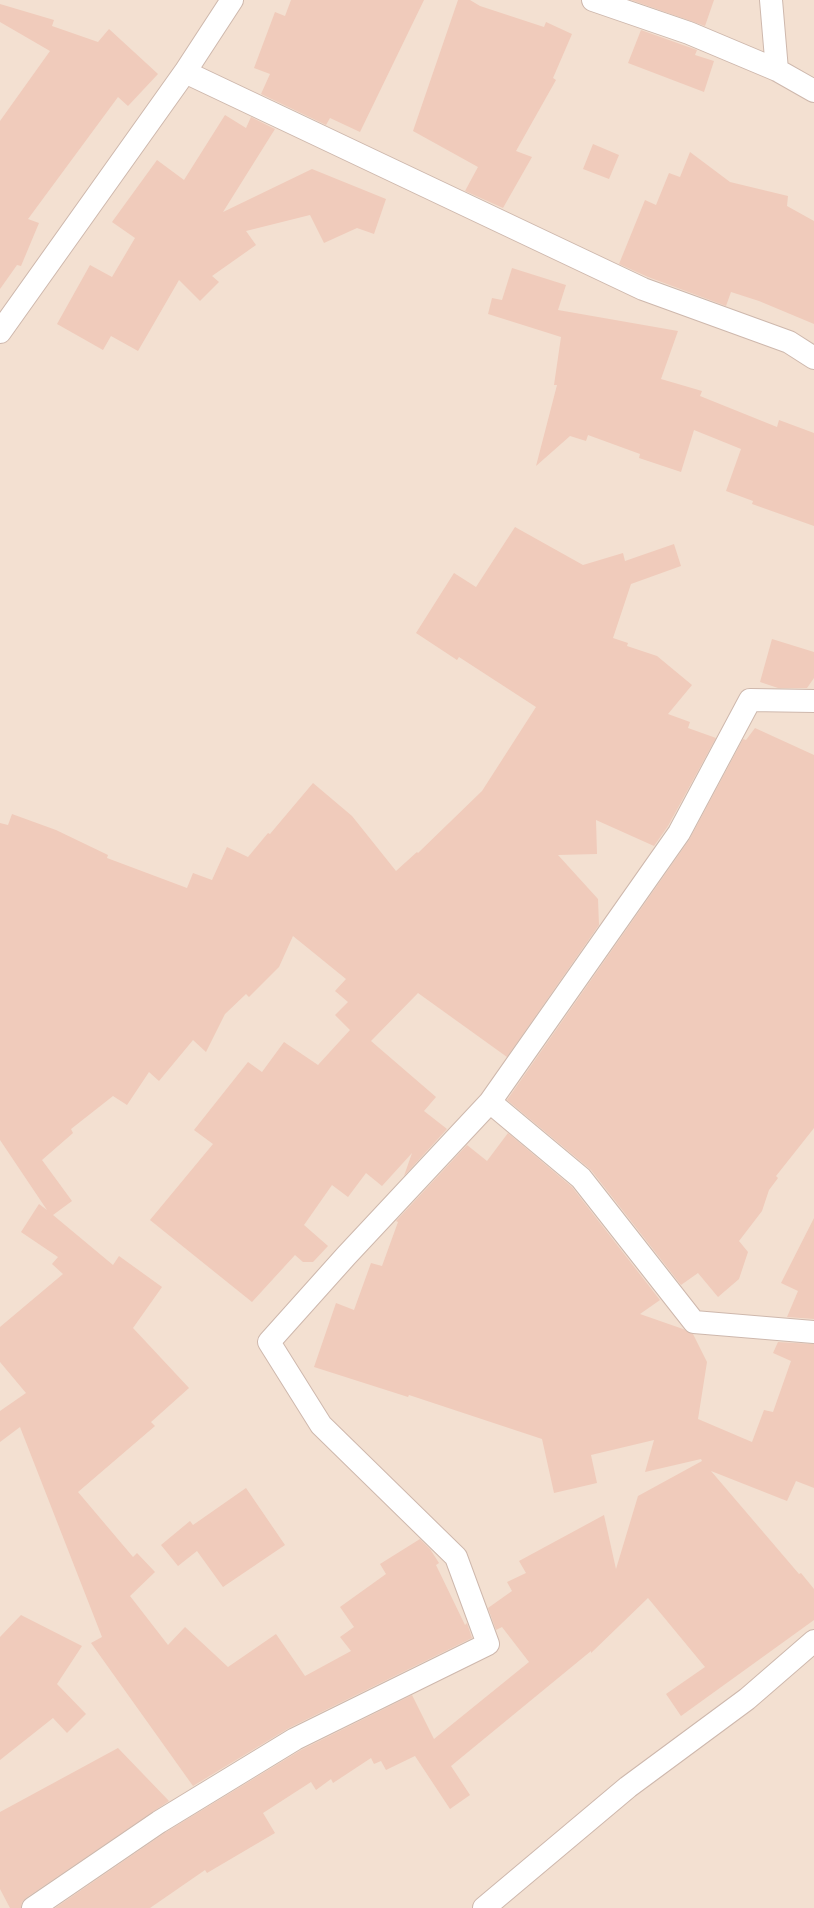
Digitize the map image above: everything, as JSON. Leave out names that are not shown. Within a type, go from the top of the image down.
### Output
[{"type":"street","points":[[0,332],[185,72],[232,0]]},
{"type":"street","points":[[593,0],[689,33],[777,70],[814,91]]},
{"type":"street","points":[[771,0],[777,70]]},
{"type":"street","points":[[185,72],[642,289],[789,342],[814,358]]},
{"type":"street","points":[[33,1908],[159,1822],[295,1739],[488,1644],[456,1557],[321,1425],[269,1342],[346,1256],[490,1102],[679,833],[750,700],[814,700]]},
{"type":"street","points":[[490,1102],[581,1178],[694,1322],[814,1332]]},
{"type":"street","points":[[484,1908],[628,1787],[748,1699],[814,1641]]},
{"type":"shaded area","points":[[0,0],[814,0],[814,1908],[0,1908]]},
{"type":"building","points":[[291,0],[424,0],[360,132],[330,118],[326,125],[261,94],[270,74],[254,68],[275,12],[285,16]]},
{"type":"building","points":[[458,0],[470,0],[480,6],[544,27],[546,22],[572,34],[553,78],[556,80],[516,151],[532,157],[503,208],[465,191],[478,167],[413,131]]},
{"type":"building","points":[[631,0],[714,0],[705,26]]},
{"type":"building","points":[[0,4],[54,20],[52,26],[98,42],[109,29],[158,74],[128,106],[118,97],[28,219],[39,223],[21,266],[17,265],[0,289],[0,121],[50,51],[0,22]]},
{"type":"building","points":[[641,30],[697,50],[695,55],[714,61],[704,92],[628,63]]},
{"type":"building","points":[[225,115],[246,128],[251,117],[275,129],[223,212],[312,169],[386,199],[374,234],[357,228],[324,243],[310,215],[246,231],[256,245],[212,276],[219,282],[200,301],[179,280],[138,351],[111,336],[103,350],[57,324],[90,265],[112,277],[135,238],[112,222],[157,160],[184,180]]},
{"type":"building","points":[[593,144],[619,155],[609,179],[583,169]]},
{"type":"building","points":[[690,152],[730,182],[788,196],[787,206],[814,221],[814,324],[759,301],[731,292],[726,306],[648,277],[619,264],[645,200],[656,205],[669,173],[680,177]]},
{"type":"building","points":[[512,268],[566,285],[558,310],[678,331],[661,379],[702,391],[700,396],[777,427],[779,420],[814,433],[814,526],[752,504],[753,501],[726,491],[741,449],[694,430],[681,472],[639,458],[640,454],[588,435],[586,441],[570,436],[536,466],[557,385],[554,385],[561,337],[488,314],[492,298],[502,300]]},
{"type":"building","points":[[515,527],[583,565],[623,553],[625,561],[674,544],[681,566],[631,584],[613,638],[628,643],[627,646],[657,656],[692,685],[668,714],[690,722],[688,728],[716,738],[668,826],[654,846],[596,820],[597,854],[558,855],[598,899],[599,925],[507,1057],[418,993],[371,1041],[436,1097],[424,1111],[447,1129],[404,1176],[412,1153],[382,1186],[366,1173],[348,1197],[332,1185],[304,1225],[328,1246],[313,1262],[303,1262],[295,1255],[252,1302],[150,1220],[213,1144],[194,1130],[248,1062],[262,1072],[284,1042],[318,1065],[350,1030],[335,1015],[348,1002],[335,991],[346,979],[293,936],[279,967],[249,997],[246,994],[225,1014],[206,1052],[193,1040],[159,1081],[149,1072],[127,1105],[113,1096],[71,1129],[73,1133],[42,1160],[72,1201],[53,1215],[113,1265],[119,1256],[162,1287],[133,1328],[189,1388],[151,1422],[155,1426],[78,1492],[133,1557],[137,1553],[155,1572],[130,1596],[168,1645],[185,1627],[228,1667],[276,1634],[305,1676],[351,1651],[340,1637],[354,1627],[340,1607],[386,1574],[380,1564],[420,1539],[430,1549],[439,1563],[436,1565],[465,1625],[467,1623],[472,1638],[289,1728],[193,1786],[91,1643],[102,1637],[20,1427],[0,1442],[0,1411],[26,1393],[0,1362],[0,1327],[63,1274],[52,1264],[58,1257],[21,1232],[39,1204],[47,1210],[0,1140],[0,823],[8,825],[12,814],[56,830],[108,855],[107,858],[187,888],[193,873],[212,880],[227,847],[248,857],[268,833],[270,834],[313,783],[352,816],[396,871],[417,852],[418,853],[482,791],[536,707],[459,657],[457,660],[416,633],[454,573],[476,587]]},
{"type":"building","points":[[772,639],[814,652],[814,678],[807,688],[778,688],[760,682]]},
{"type":"building","points":[[755,728],[814,755],[814,1128],[776,1176],[778,1178],[769,1190],[762,1211],[739,1241],[748,1252],[739,1279],[718,1297],[698,1273],[681,1285],[591,1170],[507,1100],[689,840],[743,739],[746,740]]},
{"type":"building","points":[[508,1133],[572,1187],[660,1300],[640,1314],[693,1334],[707,1362],[698,1419],[752,1442],[764,1410],[773,1412],[791,1361],[773,1353],[778,1342],[814,1344],[814,1488],[796,1481],[787,1501],[711,1471],[799,1574],[801,1573],[814,1589],[814,1620],[681,1716],[666,1694],[705,1667],[648,1598],[591,1653],[591,1651],[451,1766],[470,1795],[450,1809],[415,1756],[386,1770],[381,1761],[374,1764],[371,1758],[333,1783],[331,1779],[316,1790],[311,1782],[263,1813],[275,1833],[207,1873],[205,1870],[150,1908],[55,1908],[166,1832],[301,1750],[412,1695],[434,1739],[529,1662],[502,1627],[496,1630],[488,1608],[512,1591],[507,1582],[526,1573],[519,1561],[604,1515],[616,1569],[638,1496],[702,1461],[701,1459],[645,1472],[654,1440],[591,1455],[597,1483],[554,1493],[542,1439],[409,1395],[408,1397],[314,1367],[336,1303],[354,1310],[371,1263],[382,1266],[398,1222],[396,1221],[467,1145],[487,1161]]},
{"type":"building","points":[[814,1218],[814,1319],[787,1317],[798,1291],[781,1283]]},
{"type":"building","points":[[246,1488],[285,1545],[223,1587],[197,1551],[178,1566],[161,1545],[190,1521],[193,1525]]},
{"type":"building","points":[[21,1615],[82,1646],[57,1684],[86,1714],[67,1733],[53,1718],[0,1760],[0,1637]]},
{"type":"building","points":[[118,1748],[169,1801],[26,1898],[22,1902],[21,1908],[10,1908],[0,1889],[0,1812]]}]
